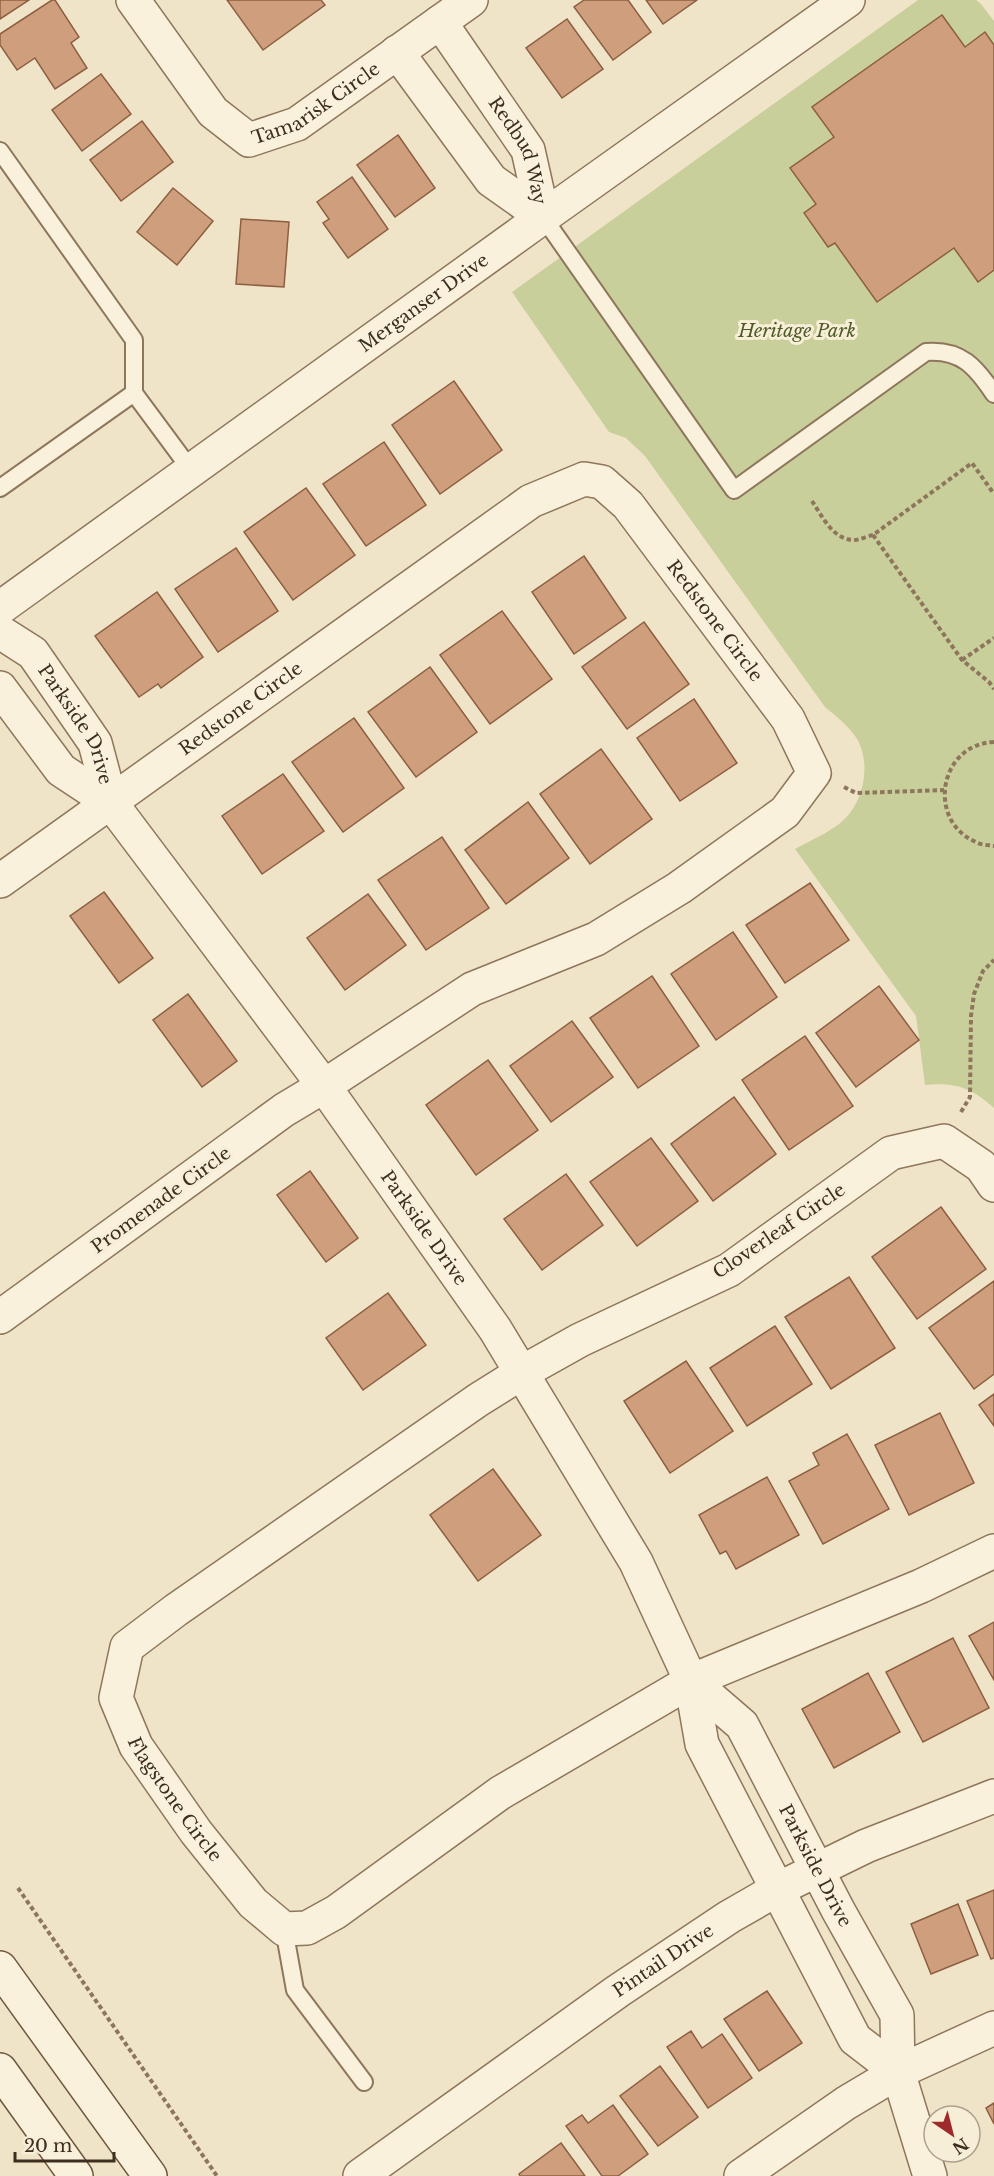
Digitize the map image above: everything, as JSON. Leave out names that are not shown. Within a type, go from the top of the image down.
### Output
[{"type":"street","name":"Tamarisk Circle","points":[[133,0],[213,112],[249,140],[297,123],[471,0]]},
{"type":"street","name":"Merganser Drive","points":[[0,608],[849,0]]},
{"type":"street","name":"Redbud Way","points":[[440,22],[528,150],[543,217]]},
{"type":"street","name":"Redbud Way","points":[[397,52],[491,180],[543,217]]},
{"type":"street","name":"Redstone Circle","points":[[111,803],[531,501],[584,479],[602,482],[628,505],[788,719],[814,773]]},
{"type":"street","name":"Parkside Drive","points":[[0,632],[33,653],[95,743],[111,803]]},
{"type":"street","name":"Parkside Drive","points":[[0,688],[60,770],[111,803],[324,1086],[495,1329],[636,1562],[691,1681],[702,1744],[855,2039],[898,2072]]},
{"type":"street","points":[[324,1086],[472,988],[596,939],[679,888],[785,812],[814,773]]},
{"type":"street","points":[[0,881],[111,803]]},
{"type":"street","name":"Promenade Circle","points":[[0,1317],[284,1110],[324,1086]]},
{"type":"street","points":[[944,1142],[981,1166],[994,1185]]},
{"type":"street","name":"Cloverleaf Circle","points":[[521,1373],[580,1340],[729,1270],[891,1153],[944,1142]]},
{"type":"street","name":"Flagstone Circle","points":[[284,1929],[252,1903],[196,1832],[136,1746],[116,1698],[127,1647],[264,1548],[478,1400],[521,1373]]},
{"type":"street","points":[[284,1929],[307,1928],[336,1912],[500,1793],[691,1681],[921,1586],[994,1551]]},
{"type":"street","name":"Parkside Drive","points":[[691,1681],[742,1725],[817,1870],[897,2015],[898,2072],[930,2176]]},
{"type":"street","name":"Pintail Drive","points":[[360,2176],[618,1991],[729,1917],[776,1890],[866,1846],[994,1796]]},
{"type":"street","points":[[0,1968],[150,2176]]},
{"type":"street","points":[[741,2176],[846,2103],[898,2072],[994,2028]]},
{"type":"street","points":[[0,2070],[76,2176]]},
{"type":"lane","points":[[0,151],[134,340],[134,393],[191,470]]},
{"type":"lane","points":[[543,217],[734,490],[926,352],[942,351],[959,357],[979,372],[994,394]]},
{"type":"lane","points":[[0,488],[134,393]]},
{"type":"lane","points":[[284,1929],[295,1990],[364,2082]]},
{"type":"path","points":[[813,501],[830,527],[840,536],[854,540],[873,535],[972,463],[994,494]]},
{"type":"path","points":[[873,535],[962,660],[989,682],[994,689]]},
{"type":"path","points":[[962,660],[994,638]]},
{"type":"path","points":[[994,742],[984,742],[964,752],[950,769],[944,790],[947,812],[958,831],[976,843],[994,846]]},
{"type":"path","points":[[814,773],[856,793],[944,790]]},
{"type":"path","points":[[944,1142],[970,1097],[971,1016],[974,994],[983,971],[994,960]]},
{"type":"path","points":[[18,1888],[217,2176]]},
{"type":"green space","name":"Heritage Park","points":[[918,0],[976,0],[994,21],[994,1108],[962,1088],[925,1085],[916,1016],[795,849],[839,824],[855,806],[863,783],[864,758],[861,746],[845,724],[825,707],[645,456],[626,438],[609,432],[512,292]]},
{"type":"building","points":[[0,0],[29,0],[0,19]]},
{"type":"building","points":[[55,0],[79,37],[71,43],[87,68],[55,89],[35,58],[17,70],[0,45],[0,34]]},
{"type":"building","points":[[227,0],[321,0],[325,5],[263,50]]},
{"type":"building","points":[[584,0],[628,0],[651,32],[613,60],[574,7]]},
{"type":"building","points":[[646,0],[697,0],[663,24]]},
{"type":"building","points":[[942,15],[965,47],[985,32],[994,45],[994,270],[978,282],[954,248],[877,302],[835,243],[828,247],[804,213],[816,204],[790,168],[834,137],[812,107]]},
{"type":"building","points":[[567,19],[603,69],[562,98],[526,48]]},
{"type":"building","points":[[101,74],[131,114],[82,151],[52,110]]},
{"type":"building","points":[[142,121],[173,162],[121,201],[90,160]]},
{"type":"building","points":[[398,135],[435,188],[395,217],[357,165]]},
{"type":"building","points":[[352,177],[388,229],[348,258],[323,223],[329,219],[317,202]]},
{"type":"building","points":[[173,188],[213,221],[177,265],[137,232]]},
{"type":"building","points":[[241,219],[289,222],[284,287],[236,284]]},
{"type":"building","points":[[454,381],[502,450],[440,494],[392,425]]},
{"type":"building","points":[[384,442],[426,505],[366,546],[323,484]]},
{"type":"building","points":[[306,488],[355,555],[293,600],[244,532]]},
{"type":"building","points":[[236,548],[278,611],[218,652],[175,589]]},
{"type":"building","points":[[584,556],[626,618],[574,654],[532,592]]},
{"type":"building","points":[[157,592],[203,657],[161,688],[158,684],[139,697],[95,636]]},
{"type":"building","points":[[502,611],[552,679],[490,724],[440,655]]},
{"type":"building","points":[[644,622],[689,684],[627,729],[582,667]]},
{"type":"building","points":[[430,667],[477,732],[416,777],[368,712]]},
{"type":"building","points":[[694,699],[737,763],[680,801],[637,738]]},
{"type":"building","points":[[354,718],[404,788],[343,832],[292,762]]},
{"type":"building","points":[[601,749],[652,819],[590,864],[540,794]]},
{"type":"building","points":[[283,774],[324,831],[262,874],[222,816]]},
{"type":"building","points":[[528,802],[569,858],[506,904],[465,850]]},
{"type":"building","points":[[442,837],[489,908],[426,950],[378,880]]},
{"type":"building","points":[[810,883],[849,940],[785,983],[746,925]]},
{"type":"building","points":[[104,892],[153,958],[119,983],[70,916]]},
{"type":"building","points":[[368,894],[406,945],[345,990],[307,938]]},
{"type":"building","points":[[733,932],[777,997],[716,1040],[671,974]]},
{"type":"building","points":[[652,976],[699,1046],[638,1088],[590,1018]]},
{"type":"building","points":[[879,986],[919,1040],[856,1087],[816,1033]]},
{"type":"building","points":[[188,994],[237,1061],[202,1087],[153,1020]]},
{"type":"building","points":[[572,1021],[613,1077],[551,1122],[510,1066]]},
{"type":"building","points":[[805,1036],[853,1106],[789,1150],[742,1080]]},
{"type":"building","points":[[488,1060],[538,1130],[476,1175],[426,1105]]},
{"type":"building","points":[[734,1097],[776,1154],[713,1201],[671,1144]]},
{"type":"building","points":[[651,1138],[698,1201],[637,1246],[590,1182]]},
{"type":"building","points":[[310,1171],[358,1238],[326,1262],[277,1195]]},
{"type":"building","points":[[566,1174],[603,1225],[542,1270],[504,1219]]},
{"type":"building","points":[[941,1207],[986,1269],[917,1319],[872,1257]]},
{"type":"building","points":[[849,1277],[895,1348],[831,1389],[785,1317]]},
{"type":"building","points":[[994,1281],[994,1374],[974,1389],[929,1328]]},
{"type":"building","points":[[388,1293],[426,1345],[363,1390],[326,1338]]},
{"type":"building","points":[[775,1326],[812,1384],[747,1426],[710,1368]]},
{"type":"building","points":[[686,1361],[733,1431],[670,1473],[624,1401]]},
{"type":"building","points":[[994,1394],[994,1426],[979,1405]]},
{"type":"building","points":[[940,1413],[974,1483],[909,1515],[875,1445]]},
{"type":"building","points":[[847,1434],[889,1509],[823,1544],[789,1481],[819,1465],[813,1453]]},
{"type":"building","points":[[493,1469],[541,1535],[478,1581],[430,1515]]},
{"type":"building","points":[[767,1477],[799,1535],[736,1569],[726,1551],[720,1554],[699,1515]]},
{"type":"building","points":[[994,1622],[994,1680],[969,1636]]},
{"type":"building","points":[[953,1638],[989,1708],[923,1742],[886,1672]]},
{"type":"building","points":[[868,1673],[900,1732],[834,1768],[802,1709]]},
{"type":"building","points":[[994,1890],[994,1958],[991,1959],[967,1901]]},
{"type":"building","points":[[958,1904],[978,1955],[931,1974],[911,1924]]},
{"type":"building","points":[[767,1991],[802,2043],[759,2071],[724,2019]]},
{"type":"building","points":[[691,2031],[702,2048],[722,2034],[752,2078],[708,2108],[667,2047]]},
{"type":"building","points":[[660,2066],[698,2117],[658,2146],[620,2096]]},
{"type":"building","points":[[994,2103],[994,2124],[986,2108]]},
{"type":"building","points":[[613,2105],[648,2154],[618,2176],[602,2176],[566,2126],[582,2115],[588,2123]]},
{"type":"building","points":[[561,2143],[585,2176],[520,2176],[519,2174]]}]
